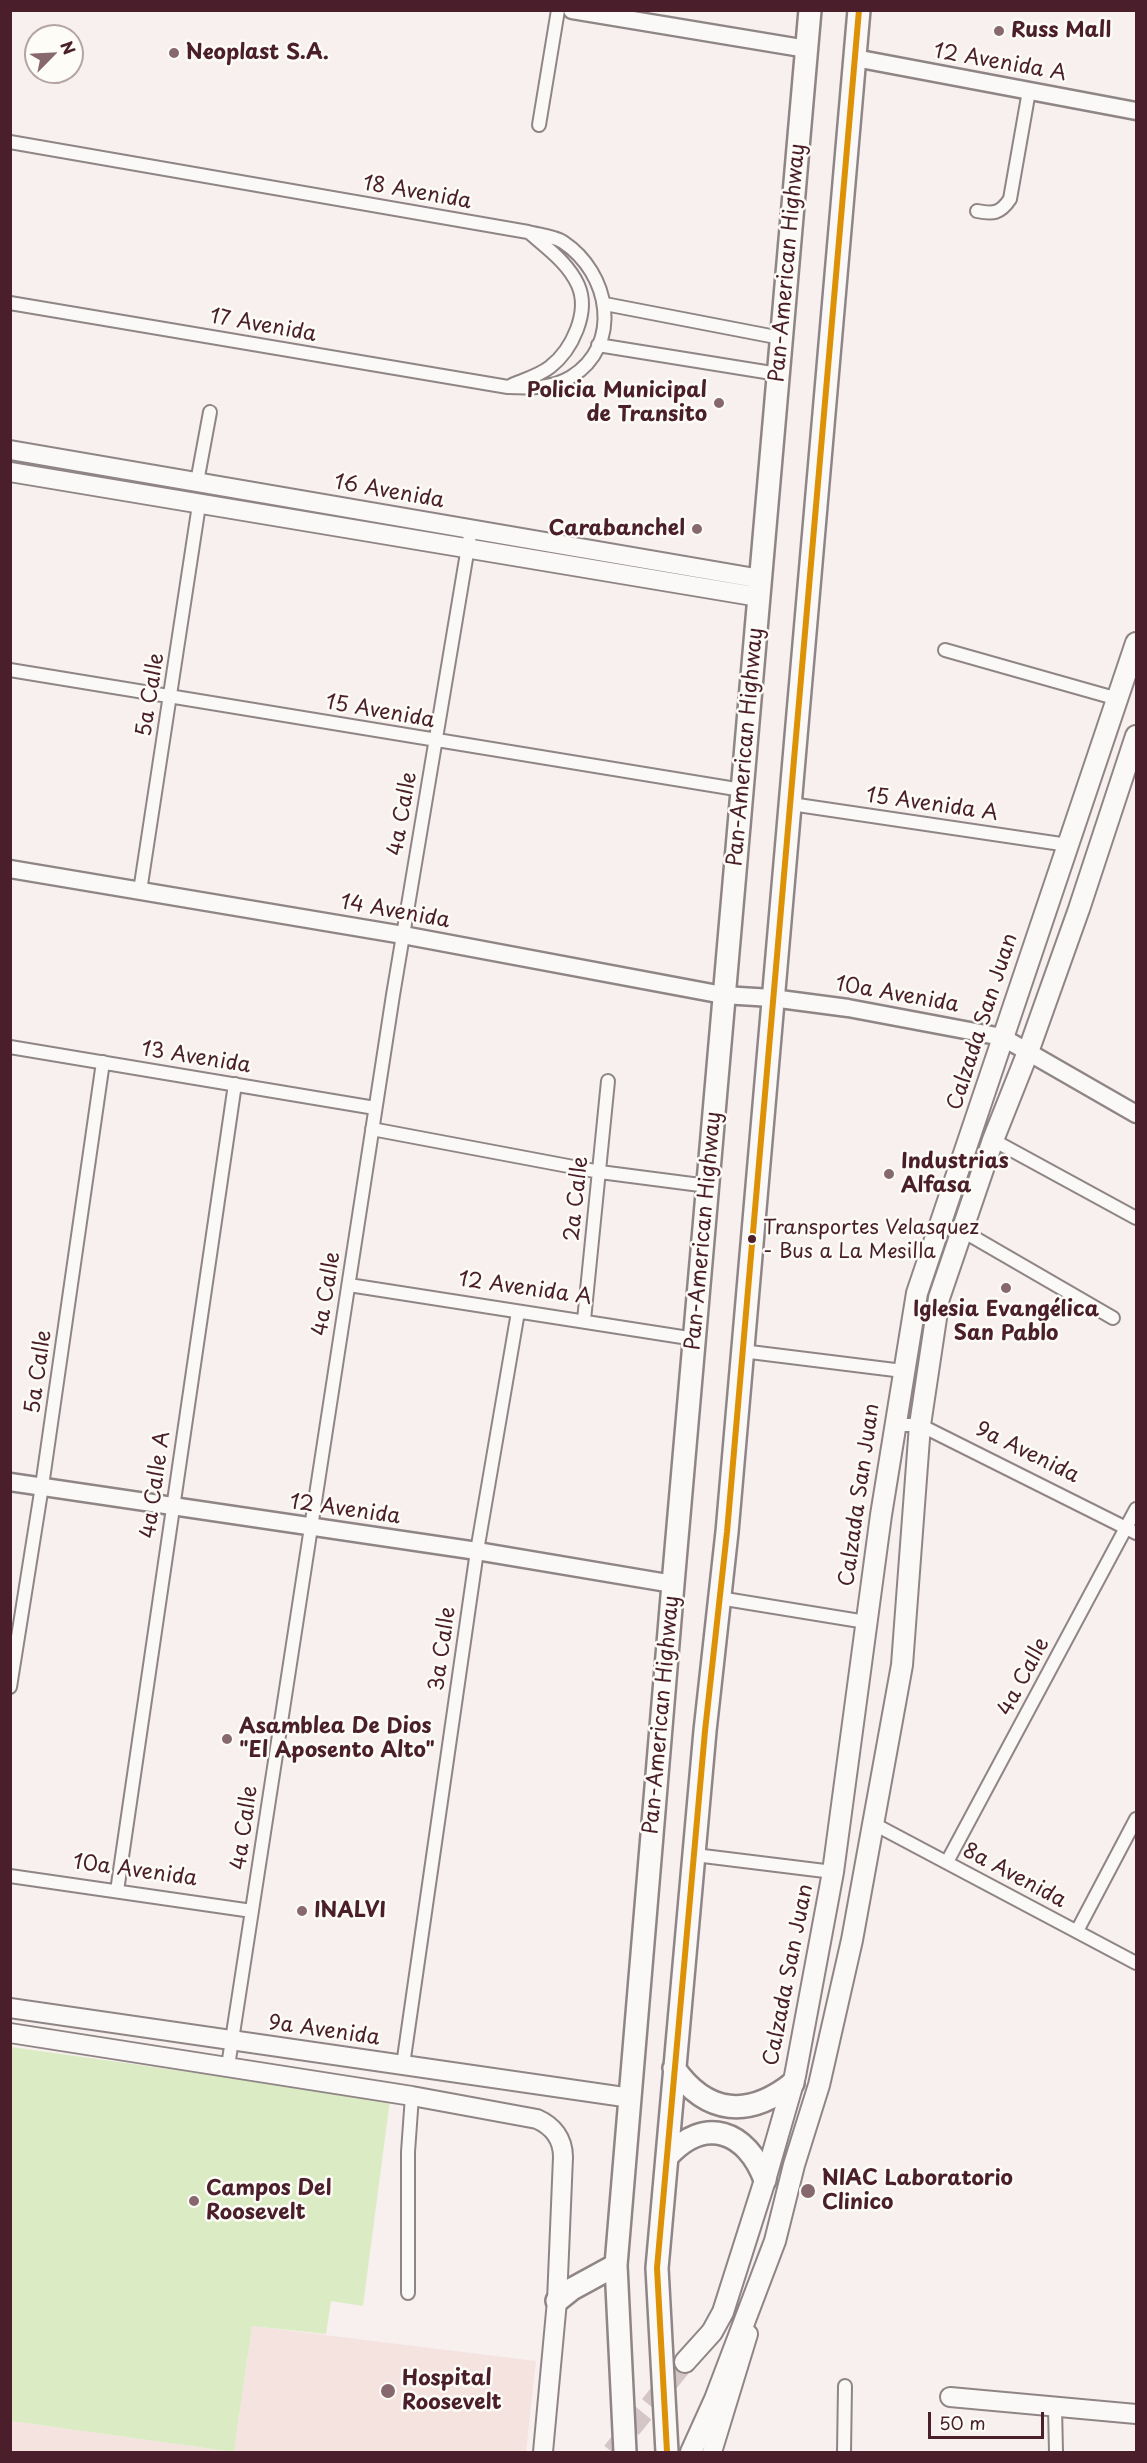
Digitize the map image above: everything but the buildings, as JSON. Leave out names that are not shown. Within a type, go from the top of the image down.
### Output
[{"type":"highway","name":"Pan-American Highway","points":[[625,2452],[616,2265],[723,995],[810,10]]},
{"type":"highway","points":[[667,2452],[657,2268],[791,804],[859,10]]},
{"type":"highway","points":[[674,2068],[685,2084],[701,2097],[719,2105],[739,2108],[759,2104],[777,2096],[793,2083]]},
{"type":"highway","points":[[668,2157],[680,2143],[696,2135],[714,2133],[733,2137],[748,2148],[759,2163],[765,2181]]},
{"type":"highway","points":[[557,2301],[572,2289],[616,2265]]},
{"type":"main road","name":"16 Avenida","points":[[10,450],[471,529],[760,588]]},
{"type":"main road","name":"16 Avenida","points":[[10,472],[467,549],[760,588]]},
{"type":"main road","name":"Calzada San Juan","points":[[685,2362],[712,2332],[723,2312],[765,2181],[793,2083],[833,1872],[866,1622],[903,1371],[917,1293],[1137,643]]},
{"type":"main road","points":[[712,2452],[775,2241],[828,2047],[852,1940],[902,1665],[920,1425],[939,1298],[993,1140],[1028,1052],[1137,736]]},
{"type":"main road","name":"9a Avenida","points":[[10,2008],[631,2098]]},
{"type":"main road","points":[[10,2033],[412,2096],[537,2119],[554,2131],[561,2142],[563,2157],[557,2301],[543,2452]]},
{"type":"main road","points":[[691,2452],[715,2399],[775,2241]]},
{"type":"main road","points":[[950,2397],[1137,2414]]},
{"type":"street","points":[[539,125],[558,10]]},
{"type":"street","points":[[572,10],[807,49]]},
{"type":"street","name":"12 Avenida A","points":[[855,58],[1137,111]]},
{"type":"street","points":[[977,211],[993,214],[1003,210],[1010,200],[1029,91]]},
{"type":"street","name":"18 Avenida","points":[[10,142],[528,232],[562,241],[585,261],[598,283],[606,304]]},
{"type":"street","points":[[508,387],[549,368],[571,345],[581,317],[579,286],[561,259],[528,232]]},
{"type":"street","name":"17 Avenida","points":[[10,303],[508,387],[541,388],[570,377],[588,363],[598,345],[604,324],[606,304]]},
{"type":"street","points":[[606,304],[781,338]]},
{"type":"street","points":[[598,345],[778,374]]},
{"type":"street","points":[[197,482],[210,412]]},
{"type":"street","name":"5a Calle","points":[[140,891],[199,505]]},
{"type":"street","name":"4a Calle","points":[[228,2066],[375,1108],[471,529]]},
{"type":"street","points":[[945,650],[1118,699]]},
{"type":"street","name":"15 Avenida","points":[[10,670],[742,790]]},
{"type":"street","name":"15 Avenida A","points":[[791,804],[1068,845]]},
{"type":"street","name":"14 Avenida","points":[[10,869],[403,935],[723,995],[772,998]]},
{"type":"street","name":"10a Avenida","points":[[772,998],[848,1008],[1002,1037],[1137,1114]]},
{"type":"street","name":"13 Avenida","points":[[10,1047],[375,1108]]},
{"type":"street","name":"5a Calle","points":[[10,1687],[42,1486],[103,1062]]},
{"type":"street","name":"2a Calle","points":[[584,1320],[608,1081]]},
{"type":"street","name":"4a Calle A","points":[[117,1891],[235,1084]]},
{"type":"street","points":[[372,1130],[600,1172],[708,1186]]},
{"type":"street","points":[[993,1140],[1137,1218]]},
{"type":"street","points":[[961,1230],[1113,1318]]},
{"type":"street","name":"12 Avenida A","points":[[349,1285],[695,1339]]},
{"type":"street","name":"3a Calle","points":[[403,2065],[477,1551],[518,1312]]},
{"type":"street","points":[[742,1351],[903,1371]]},
{"type":"street","name":"9a Avenida","points":[[895,1425],[920,1425],[1131,1530]]},
{"type":"street","name":"12 Avenida","points":[[10,1482],[477,1551],[673,1584]]},
{"type":"street","name":"4a Calle","points":[[947,1862],[1131,1530],[1137,1509]]},
{"type":"street","points":[[719,1598],[866,1622]]},
{"type":"street","points":[[1077,1931],[1137,1819]]},
{"type":"street","name":"8a Avenida","points":[[874,1824],[1137,1963]]},
{"type":"street","points":[[695,1855],[833,1872]]},
{"type":"street","name":"10a Avenida","points":[[10,1876],[252,1911]]},
{"type":"street","points":[[408,2293],[408,2152],[412,2096]]},
{"type":"street","points":[[844,2452],[845,2386]]},
{"type":"street","points":[[1055,2407],[1056,2452]]},
{"type":"shaded area","name":"Hospital Roosevelt","points":[[252,2326],[536,2361],[526,2452],[234,2452]]},
{"type":"shaded area","points":[[11,2421],[234,2452],[11,2452]]},
{"type":"green space","name":"Campos Del Roosevelt","points":[[11,2047],[390,2100],[363,2306],[331,2301],[326,2334],[252,2326],[234,2452],[11,2421]]},
{"type":"tunnel","points":[[612,2452],[685,2362]]},
{"type":"transit line","points":[[667,2452],[657,2268],[705,1731],[727,1532],[859,10]]},
{"type":"place","name":"Russ Mall","points":[[999,31]]},
{"type":"place","name":"Neoplast S.A.","points":[[174,53]]},
{"type":"place","name":"Policia Municipal de Transito","points":[[719,403]]},
{"type":"place","name":"Carabanchel","points":[[697,529]]},
{"type":"place","name":"Industrias Alfasa","points":[[889,1174]]},
{"type":"place","name":"Transportes Velasquez - Bus a La Mesilla","points":[[752,1239]]},
{"type":"place","name":"Iglesia Evangélica San Pablo","points":[[1006,1288]]},
{"type":"place","name":"Asamblea De Dios \"El Aposento Alto\"","points":[[227,1739]]},
{"type":"place","name":"INALVI","points":[[302,1911]]},
{"type":"place","name":"NIAC Laboratorio Clinico","points":[[808,2191]]},
{"type":"place","name":"Campos Del Roosevelt","points":[[194,2201]]},
{"type":"place","name":"Hospital Roosevelt","points":[[388,2391]]}]
